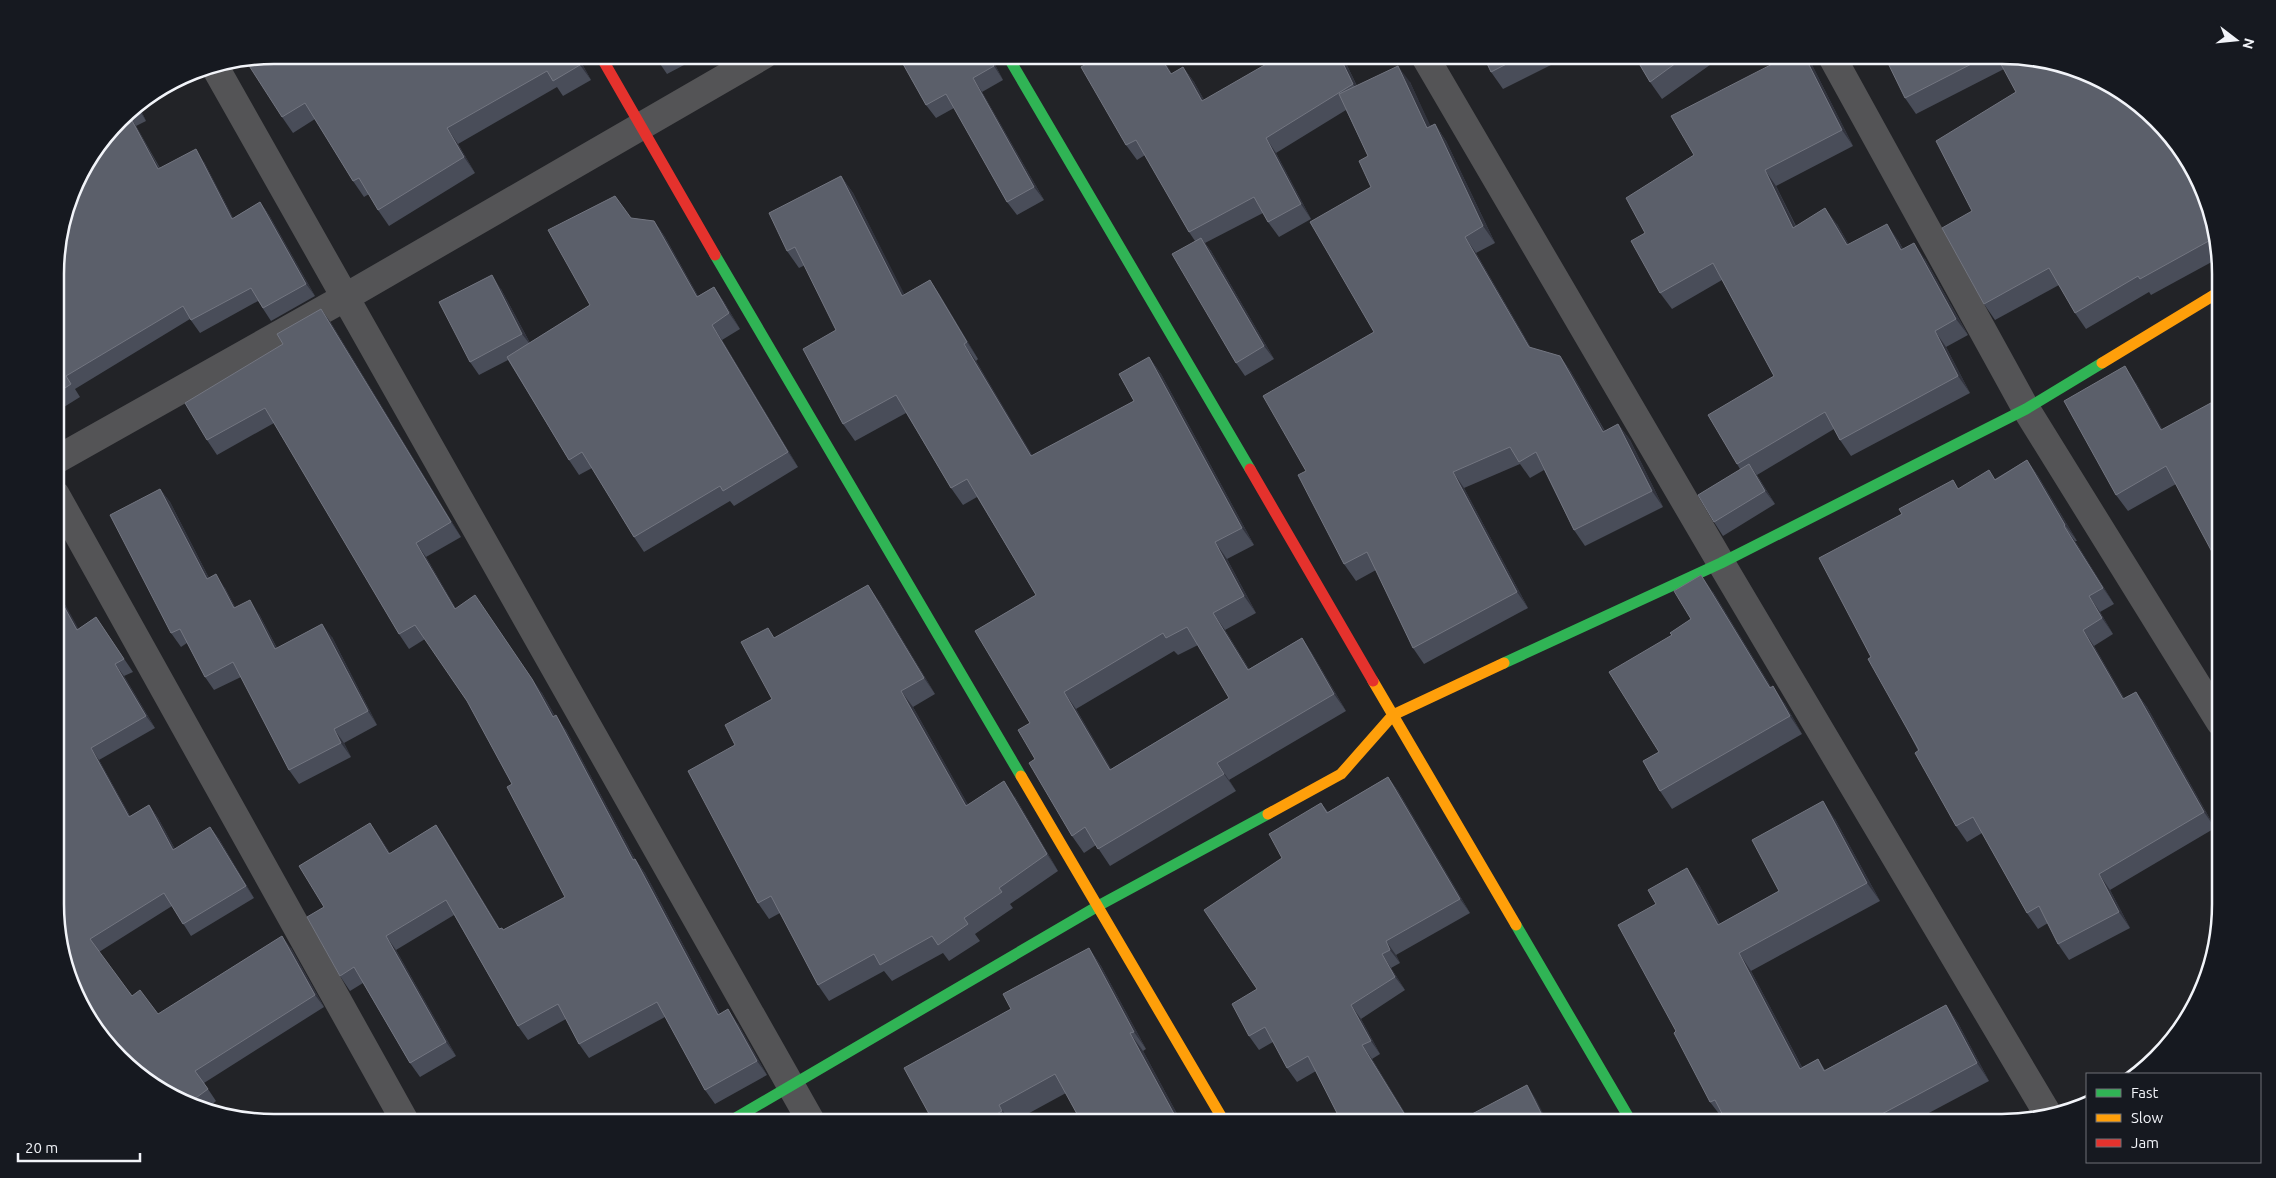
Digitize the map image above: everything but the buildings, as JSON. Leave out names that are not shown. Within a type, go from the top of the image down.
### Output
[{"type":"street","points":[[605,64],[639,126],[1219,1114]]},
{"type":"street","points":[[64,456],[344,298],[748,64]]},
{"type":"street","points":[[1012,64],[1627,1114]]},
{"type":"street","points":[[1429,64],[1721,563],[2046,1109]]},
{"type":"street","points":[[1836,64],[2026,409],[2212,709]]},
{"type":"street","points":[[217,72],[807,1114]]},
{"type":"street","points":[[743,1114],[1098,906],[1341,774],[1393,715],[1721,563],[2026,409],[2212,296]]},
{"type":"street","points":[[64,509],[401,1114]]},
{"type":"traffic: fast","points":[[1012,64],[1250,469]]},
{"type":"traffic: fast","points":[[715,255],[1021,776]]},
{"type":"traffic: fast","points":[[1504,663],[1721,563],[2026,409],[2102,363]]},
{"type":"traffic: fast","points":[[742,1114],[1098,906],[1268,814]]},
{"type":"traffic: fast","points":[[1516,925],[1627,1114]]},
{"type":"traffic: slow","points":[[2102,363],[2212,296]]},
{"type":"traffic: slow","points":[[1268,814],[1341,774],[1393,715],[1504,663]]},
{"type":"traffic: slow","points":[[1373,681],[1516,925]]},
{"type":"traffic: slow","points":[[1021,776],[1220,1114]]},
{"type":"traffic: jam","points":[[605,64],[715,255]]},
{"type":"traffic: jam","points":[[1250,469],[1373,681]]}]
